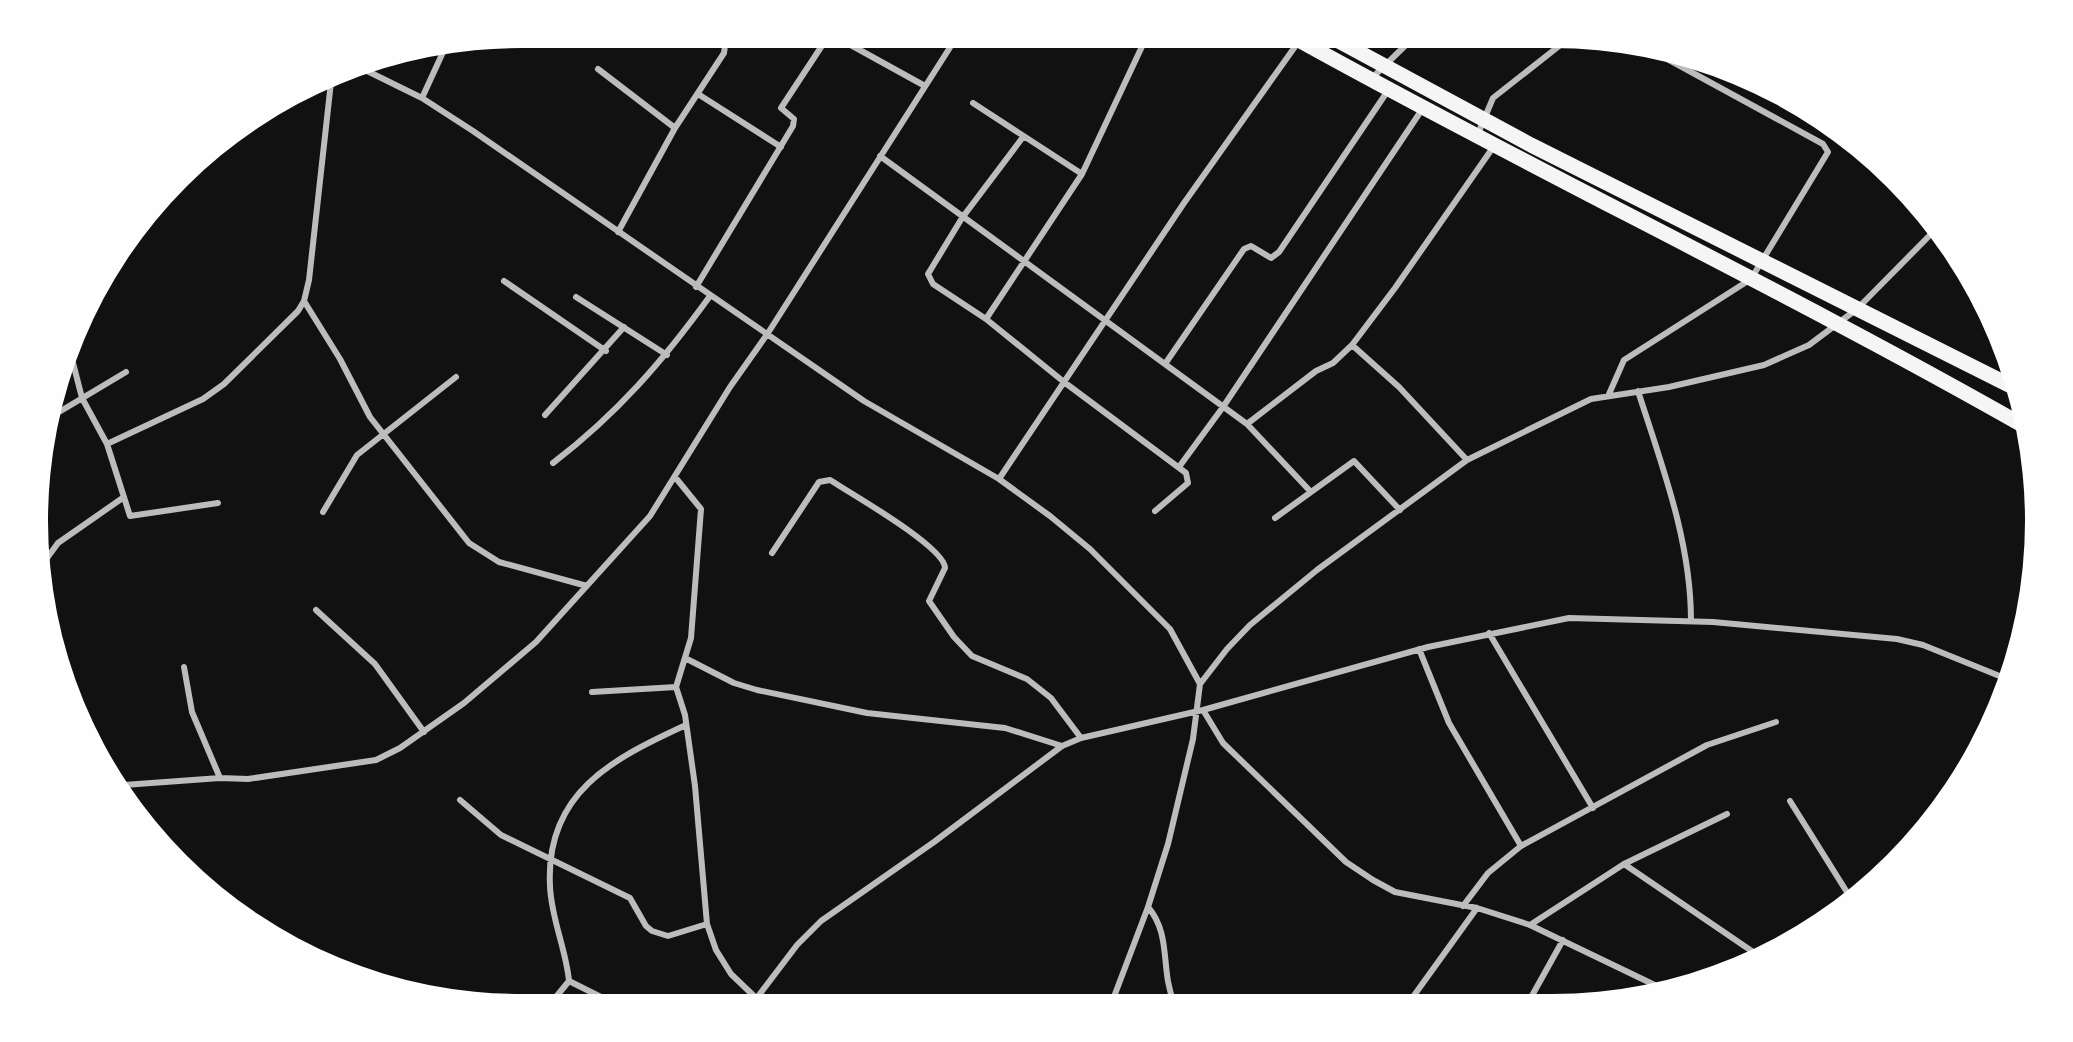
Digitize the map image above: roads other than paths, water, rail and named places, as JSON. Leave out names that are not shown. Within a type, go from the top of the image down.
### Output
[{"type":"highway","points":[[1315,48],[1494,146],[1904,358],[2014,420]]},
{"type":"highway","points":[[1350,48],[1483,119],[2004,383]]},
{"type":"street","points":[[618,232],[675,128],[724,53],[725,48]]},
{"type":"street","points":[[696,287],[795,123],[781,108],[820,48]]},
{"type":"street","points":[[856,48],[925,86]]},
{"type":"street","points":[[128,785],[220,778],[248,779],[376,760],[400,748],[464,703],[536,642],[651,516],[730,387],[768,333],[950,48]]},
{"type":"street","points":[[986,319],[1082,174],[1141,48]]},
{"type":"street","points":[[999,479],[1106,323],[1184,203],[1293,48]]},
{"type":"street","points":[[1371,79],[1402,48]]},
{"type":"street","points":[[1476,136],[1493,98],[1556,48]]},
{"type":"street","points":[[422,98],[442,55]]},
{"type":"street","points":[[1609,394],[1624,360],[1751,279],[1825,156],[1826,146],[1677,65]]},
{"type":"street","points":[[598,69],[675,128]]},
{"type":"street","points":[[370,73],[422,98],[893,420],[999,479],[1090,549],[1162,621],[1180,645],[1200,684],[1200,711],[1168,844],[1149,907],[1115,994]]},
{"type":"street","points":[[107,444],[203,399],[224,384],[269,341],[304,300],[309,280],[330,89]]},
{"type":"street","points":[[1165,364],[1244,249],[1251,246],[1271,258],[1279,252],[1390,89]]},
{"type":"street","points":[[698,94],[781,147]]},
{"type":"street","points":[[973,103],[1082,174]]},
{"type":"street","points":[[1179,467],[1223,407],[1423,107]]},
{"type":"street","points":[[1023,137],[962,218],[928,274],[928,278],[933,284],[986,319],[1064,382],[1187,475],[1188,483],[1155,511]]},
{"type":"street","points":[[1247,424],[1316,371],[1333,363],[1352,345],[1395,288],[1494,146]]},
{"type":"street","points":[[880,156],[1023,263],[1247,424],[1310,491]]},
{"type":"street","points":[[1200,684],[1227,649],[1250,625],[1317,570],[1467,460],[1576,406],[1609,394],[1669,387],[1782,359],[1809,345],[1857,309],[1929,236]]},
{"type":"street","points":[[504,281],[606,351]]},
{"type":"street","points":[[552,463],[582,441],[667,355],[710,296]]},
{"type":"street","points":[[576,297],[667,355]]},
{"type":"street","points":[[304,300],[340,359],[370,417],[469,543],[499,562],[587,586]]},
{"type":"street","points":[[545,415],[606,351],[624,327]]},
{"type":"street","points":[[1352,345],[1399,387],[1467,460]]},
{"type":"street","points":[[74,366],[82,398],[107,444],[130,516],[218,503]]},
{"type":"street","points":[[61,411],[126,372]]},
{"type":"street","points":[[323,512],[357,455],[456,377]]},
{"type":"street","points":[[1638,391],[1683,538],[1691,593],[1691,621]]},
{"type":"street","points":[[1275,518],[1354,461],[1400,510]]},
{"type":"street","points":[[675,477],[701,509],[692,597],[691,638],[676,687],[686,725],[695,786],[707,924],[721,958],[731,974],[749,994]]},
{"type":"street","points":[[772,553],[819,482],[830,480],[908,530],[941,557],[945,567],[929,601],[954,637],[979,661],[1019,674],[1043,691],[1081,738]]},
{"type":"street","points":[[49,555],[58,543],[124,497]]},
{"type":"street","points":[[316,610],[375,664],[424,732]]},
{"type":"street","points":[[759,994],[797,945],[821,921],[934,842],[1062,746],[1081,738],[1200,711],[1419,649],[1569,618],[1691,621],[1897,639],[1954,656],[1999,676]]},
{"type":"street","points":[[1489,633],[1593,808]]},
{"type":"street","points":[[1419,649],[1454,732],[1521,846]]},
{"type":"street","points":[[685,658],[734,683],[757,690],[867,713],[1005,728],[1062,746]]},
{"type":"street","points":[[184,667],[192,712],[220,778]]},
{"type":"street","points":[[592,692],[676,687]]},
{"type":"street","points":[[1200,711],[1218,738],[1346,862],[1395,892],[1477,908],[1530,924],[1652,983]]},
{"type":"street","points":[[1463,906],[1488,873],[1521,846],[1707,745],[1776,722]]},
{"type":"street","points":[[569,981],[550,888],[550,860],[556,835],[573,797],[598,772],[651,741],[686,725]]},
{"type":"street","points":[[460,800],[501,835],[630,898],[646,926],[659,934],[668,936],[707,924]]},
{"type":"street","points":[[1790,801],[1846,891]]},
{"type":"street","points":[[1530,924],[1624,864],[1727,814]]},
{"type":"street","points":[[1624,864],[1750,950]]},
{"type":"street","points":[[1149,907],[1161,926],[1165,944],[1166,976],[1172,994]]},
{"type":"street","points":[[1415,994],[1477,908]]},
{"type":"street","points":[[1533,994],[1563,939]]},
{"type":"street","points":[[569,981],[595,994]]},
{"type":"street","points":[[558,994],[569,981]]}]
